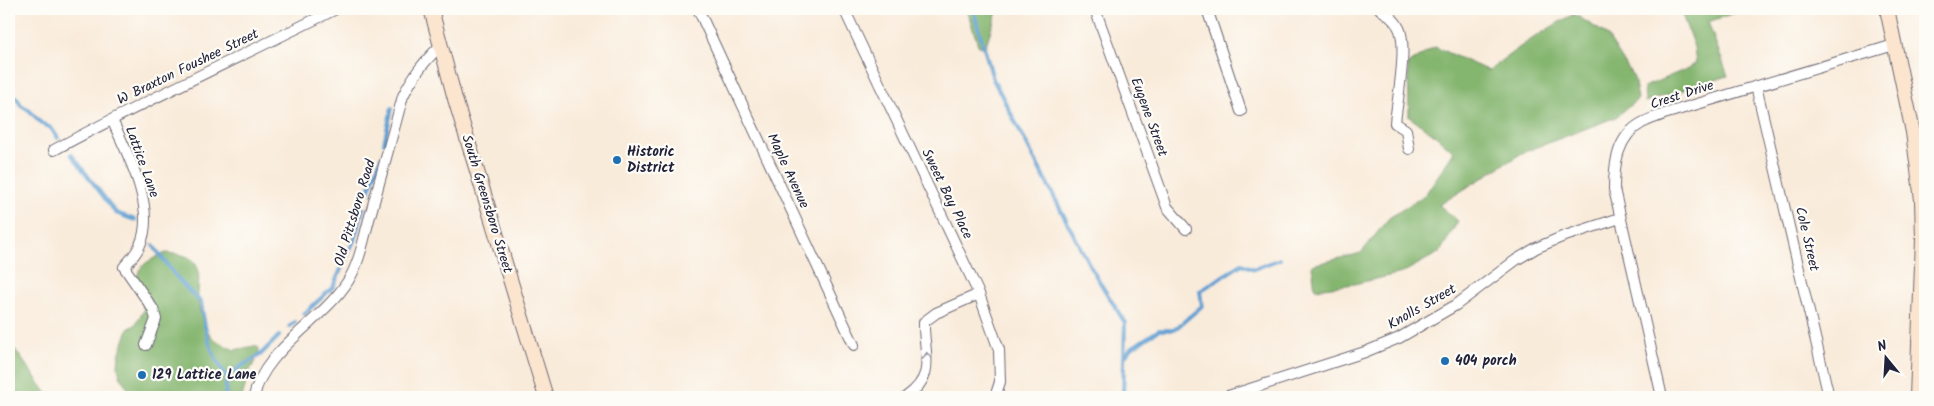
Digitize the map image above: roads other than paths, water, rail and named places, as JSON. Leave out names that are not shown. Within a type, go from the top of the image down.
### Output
[{"type":"main road","name":"South Greensboro Street","points":[[431,9],[455,99],[546,397]]},
{"type":"main road","points":[[1887,9],[1913,132],[1922,200],[1922,375],[1917,397]]},
{"type":"street","name":"W Braxton Foushee Street","points":[[54,150],[336,9]]},
{"type":"street","name":"Maple Avenue","points":[[698,9],[854,345]]},
{"type":"street","name":"Sweet Bay Place","points":[[844,9],[980,294],[999,350],[1000,382],[995,397]]},
{"type":"street","name":"Eugene Street","points":[[1095,9],[1167,207],[1186,229]]},
{"type":"street","points":[[1207,9],[1241,111]]},
{"type":"street","points":[[1380,9],[1390,16],[1399,27],[1403,40],[1395,123],[1406,130],[1409,150]]},
{"type":"street","name":"Old Pittsboro Road","points":[[254,397],[260,377],[269,363],[332,301],[349,280],[361,248],[403,96],[414,74],[423,62],[441,45]]},
{"type":"street","name":"Crest Drive","points":[[1660,397],[1614,189],[1614,167],[1617,153],[1626,138],[1640,124],[1664,114],[1894,45]]},
{"type":"street","name":"Cole Street","points":[[1756,86],[1829,397]]},
{"type":"street","name":"Lattice Lane","points":[[112,120],[137,181],[144,210],[145,224],[142,241],[137,251],[124,267],[154,310],[156,319],[146,345]]},
{"type":"street","name":"Knolls Street","points":[[1225,397],[1365,352],[1399,338],[1456,305],[1516,260],[1536,248],[1562,237],[1620,218]]},
{"type":"street","points":[[906,397],[917,389],[928,368],[924,322],[936,313],[980,294]]},
{"type":"waterway","points":[[973,9],[993,79],[1091,268],[1125,323],[1123,397]]},
{"type":"waterway","points":[[16,97],[21,105],[29,110],[41,123],[51,128],[58,138]]},
{"type":"waterway","points":[[384,143],[392,108]]},
{"type":"waterway","points":[[71,154],[116,213],[135,220]]},
{"type":"waterway","points":[[368,192],[381,158]]},
{"type":"waterway","points":[[304,314],[333,287],[356,236],[363,208]]},
{"type":"waterway","points":[[153,245],[175,275],[201,302],[204,322],[212,350],[227,377],[225,397]]},
{"type":"waterway","points":[[1124,358],[1130,349],[1159,330],[1174,330],[1202,306],[1200,291],[1242,264],[1254,269],[1280,259]]},
{"type":"waterway","points":[[289,327],[295,322]]},
{"type":"waterway","points":[[227,377],[260,355],[279,336]]},
{"type":"place","name":"Historic District","points":[[617,160]]},
{"type":"place","name":"404 porch","points":[[1445,361]]},
{"type":"place","name":"129 Lattice Lane","points":[[142,375]]}]
